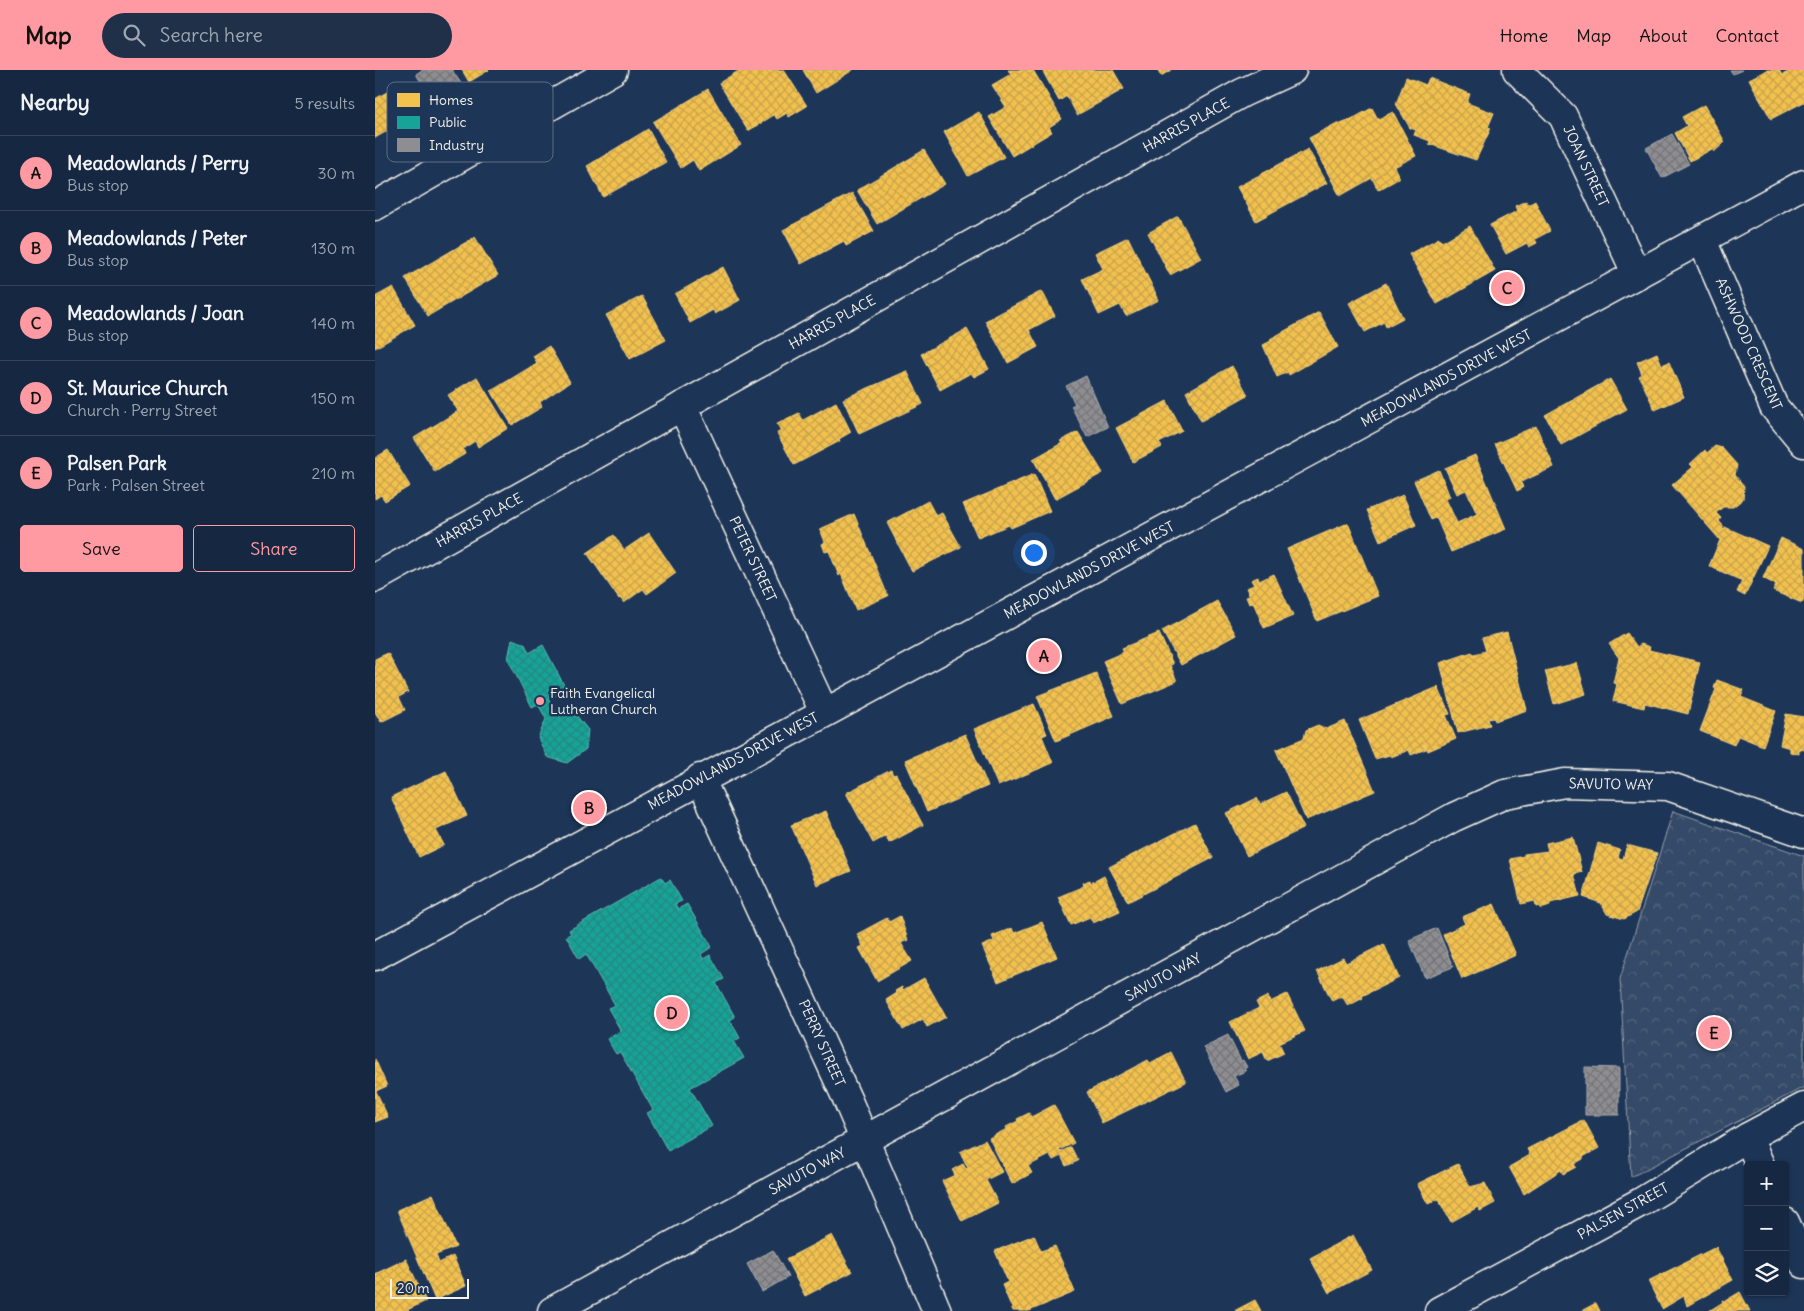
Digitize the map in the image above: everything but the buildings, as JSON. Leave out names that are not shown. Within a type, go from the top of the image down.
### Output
[{"type":"street","points":[[553,104],[613,70]]},
{"type":"street","name":"HARRIS PLACE","points":[[375,578],[1242,93],[1292,70]]},
{"type":"street","name":"JOAN STREET","points":[[1517,70],[1563,116],[1637,276]]},
{"type":"street","points":[[375,206],[452,162]]},
{"type":"street","name":"MEADOWLANDS DRIVE WEST","points":[[375,956],[700,778],[1637,276],[1804,184]]},
{"type":"street","name":"ASHWOOD CRESCENT","points":[[1702,240],[1774,407],[1804,443]]},
{"type":"street","name":"PETER STREET","points":[[682,406],[824,712]]},
{"type":"street","name":"PERRY STREET","points":[[700,778],[865,1140],[937,1311]]},
{"type":"street","name":"SAVUTO WAY","points":[[552,1311],[1453,817],[1505,794],[1565,783],[1668,786],[1804,832]]},
{"type":"street","name":"PALSEN STREET","points":[[1439,1311],[1641,1202],[1748,1137],[1804,1107]]},
{"type":"street","points":[[1748,1137],[1758,1161]]},
{"type":"street","points":[[1789,1231],[1804,1264]]},
{"type":"green space","points":[[1673,811],[1804,856],[1804,1087],[1631,1177],[1620,979]]},
{"type":"place","name":"Meadowlands / Joan","points":[[1507,288]]},
{"type":"place","name":"Meadowlands / Perry","points":[[1044,656]]},
{"type":"place","name":"Faith Evangelical Lutheran Church","points":[[540,701]]},
{"type":"place","name":"Meadowlands / Peter","points":[[589,808]]},
{"type":"place","name":"St. Maurice Church","points":[[672,1013]]},
{"type":"place","name":"Palsen Park","points":[[1714,1033]]}]
